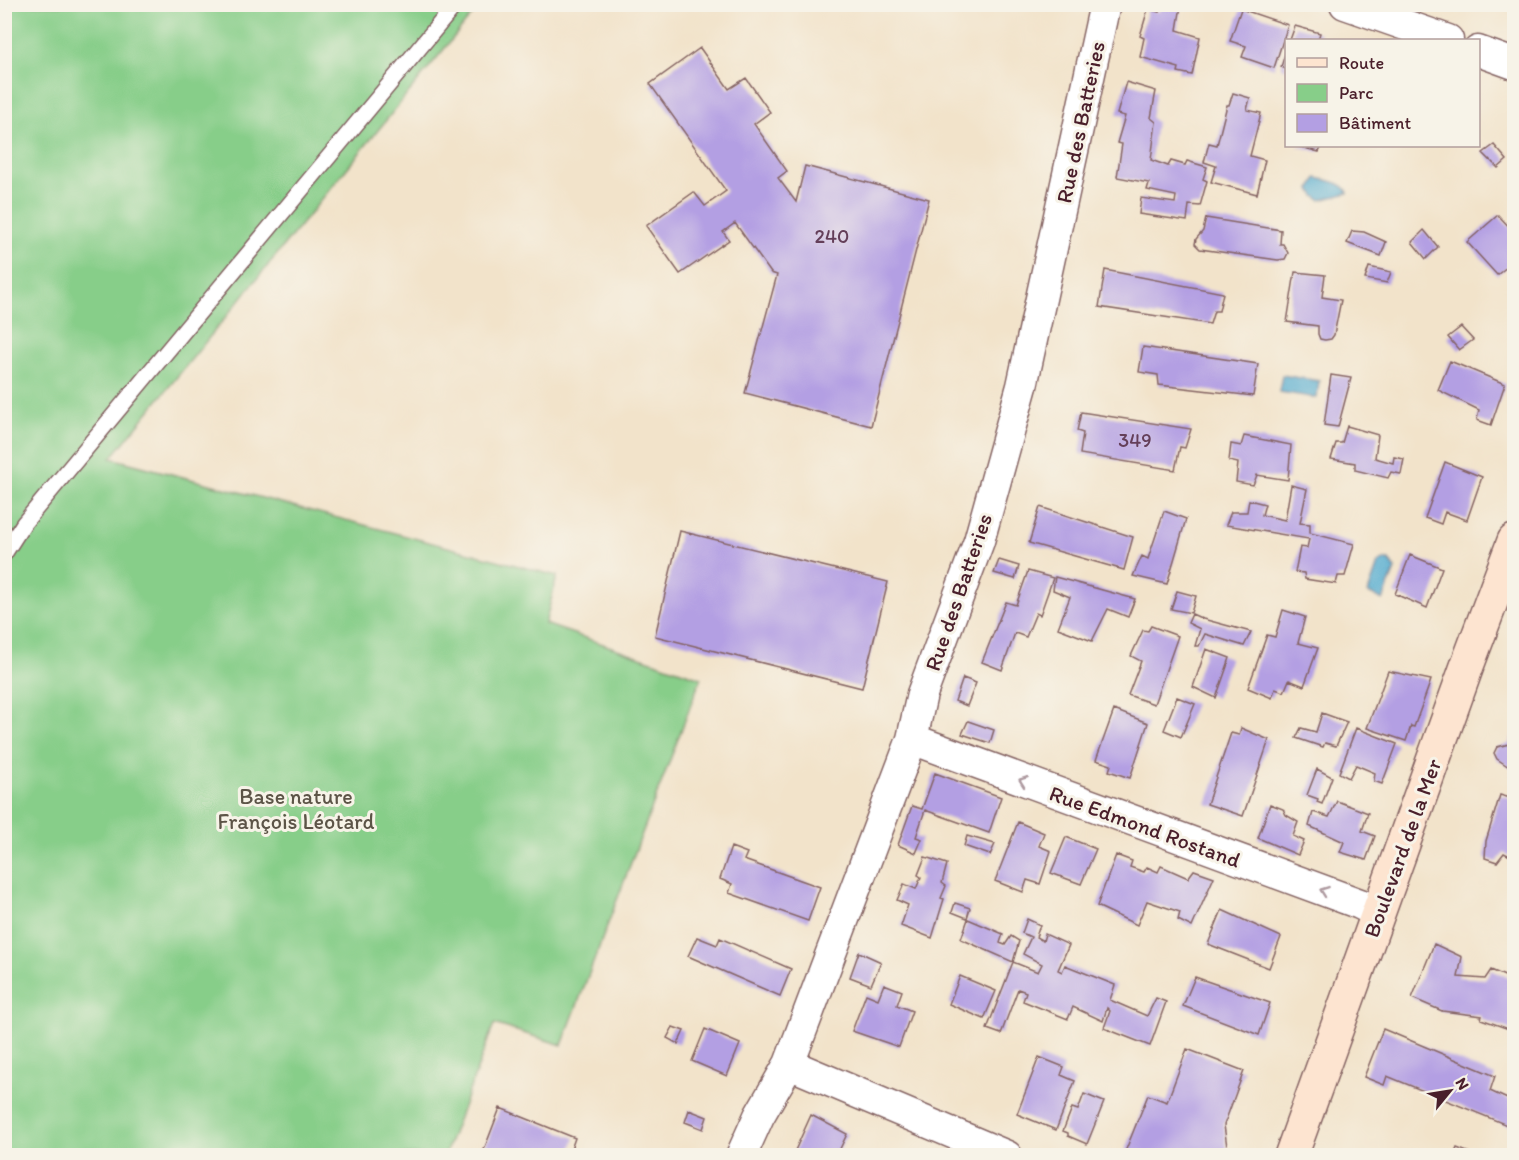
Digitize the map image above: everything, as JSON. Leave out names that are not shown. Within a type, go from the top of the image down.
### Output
[{"type":"street","name":"Rue des Batteries","points":[[741,1155],[759,1116],[789,1064],[912,739],[922,694],[979,541],[1022,386],[1105,4]]},
{"type":"street","points":[[1344,4],[1445,39]]},
{"type":"street","points":[[1480,51],[1515,64]]},
{"type":"street","name":"Boulevard de la Mer","points":[[1291,1155],[1467,666],[1509,576],[1515,541]]},
{"type":"street","name":"Rue Edmond Rostand","points":[[912,739],[1360,904],[1378,913]]},
{"type":"street","points":[[789,1064],[1007,1155]]},
{"type":"lane","points":[[4,554],[32,514],[456,4]]},
{"type":"green space","name":"Base nature François Léotard","points":[[5,5],[480,5],[111,458],[557,576],[545,624],[701,678],[562,1045],[494,1024],[445,1155],[5,1156]]},
{"type":"water","points":[[1317,178],[1340,184],[1348,193],[1321,200],[1311,189]]},
{"type":"water","points":[[1282,375],[1319,381],[1317,398],[1279,392]]},
{"type":"water","points":[[1389,560],[1395,569],[1383,600],[1368,593],[1378,563]]},
{"type":"building","points":[[1161,4],[1181,6],[1177,30],[1200,37],[1192,75],[1178,72],[1179,68],[1140,57],[1144,38],[1140,36],[1148,9],[1159,12]]},
{"type":"building","points":[[1241,9],[1288,25],[1274,68],[1242,57],[1246,46],[1230,41]]},
{"type":"building","points":[[1295,26],[1320,33],[1318,39],[1290,39]]},
{"type":"building","points":[[700,48],[729,89],[746,78],[770,112],[754,124],[787,171],[778,178],[796,202],[805,166],[929,199],[871,426],[745,393],[777,275],[771,273],[735,223],[723,232],[729,240],[680,274],[646,226],[694,192],[705,206],[726,191],[650,84]]},
{"type":"building","points":[[1285,54],[1285,69],[1281,67]]},
{"type":"building","points":[[1126,82],[1156,91],[1151,118],[1156,122],[1151,160],[1168,166],[1171,161],[1185,165],[1187,161],[1207,167],[1203,179],[1207,181],[1200,206],[1189,205],[1187,221],[1139,214],[1141,198],[1175,203],[1176,196],[1147,190],[1149,183],[1117,177],[1122,144],[1117,143],[1125,116],[1117,114]]},
{"type":"building","points":[[1233,93],[1250,98],[1247,110],[1261,113],[1250,156],[1265,160],[1257,194],[1211,182],[1216,166],[1204,162],[1209,143],[1217,145],[1227,105]]},
{"type":"building","points":[[1494,145],[1507,160],[1498,168],[1483,153]]},
{"type":"building","points":[[1301,147],[1322,147],[1319,152]]},
{"type":"building","points":[[1498,215],[1514,232],[1514,261],[1497,275],[1467,242]]},
{"type":"building","points":[[1206,218],[1281,230],[1280,244],[1283,244],[1288,253],[1285,259],[1278,260],[1200,249],[1195,244],[1203,231]]},
{"type":"building","points":[[1424,230],[1438,247],[1426,259],[1412,242]]},
{"type":"building","points":[[1352,231],[1364,232],[1386,242],[1381,256],[1347,243]]},
{"type":"building","points":[[1369,267],[1391,272],[1387,283],[1365,279]]},
{"type":"building","points":[[1105,270],[1223,293],[1219,311],[1214,311],[1210,324],[1099,307]]},
{"type":"building","points":[[1295,272],[1325,275],[1322,297],[1341,300],[1334,335],[1331,339],[1320,339],[1318,326],[1287,322]]},
{"type":"building","points":[[1461,327],[1473,340],[1459,350],[1448,337]]},
{"type":"building","points":[[1143,347],[1258,364],[1253,396],[1159,385],[1158,375],[1139,372]]},
{"type":"building","points":[[1450,361],[1505,384],[1491,425],[1477,420],[1479,410],[1438,390]]},
{"type":"building","points":[[1331,375],[1351,378],[1338,427],[1324,425]]},
{"type":"building","points":[[1081,412],[1191,429],[1185,448],[1180,447],[1175,470],[1080,454],[1083,433],[1077,431]]},
{"type":"building","points":[[1347,426],[1378,435],[1375,458],[1393,463],[1394,457],[1404,459],[1401,474],[1391,472],[1388,478],[1355,470],[1355,463],[1331,459],[1336,443],[1342,443]]},
{"type":"building","points":[[1244,436],[1291,445],[1288,480],[1257,475],[1253,485],[1236,482],[1238,463],[1229,461],[1231,444],[1241,446]]},
{"type":"building","points":[[1445,462],[1482,477],[1467,520],[1445,512],[1441,524],[1425,518]]},
{"type":"building","points":[[1291,485],[1307,489],[1300,523],[1310,524],[1310,533],[1354,544],[1345,576],[1338,576],[1336,584],[1305,579],[1304,573],[1295,572],[1300,547],[1307,548],[1309,539],[1226,525],[1231,512],[1247,512],[1249,500],[1265,504],[1262,515],[1285,520]]},
{"type":"building","points":[[1040,507],[1133,537],[1124,570],[1029,543]]},
{"type":"building","points":[[1164,511],[1186,519],[1167,584],[1133,576],[1142,556],[1148,559]]},
{"type":"building","points":[[680,531],[888,582],[862,688],[655,636]]},
{"type":"building","points":[[1410,555],[1442,568],[1427,608],[1395,594]]},
{"type":"building","points":[[999,560],[1019,566],[1015,579],[994,573]]},
{"type":"building","points":[[1028,571],[1053,578],[1040,615],[1036,613],[1026,637],[1015,633],[1002,670],[982,662],[1006,602],[1016,605]]},
{"type":"building","points":[[1055,577],[1135,599],[1128,617],[1108,609],[1092,641],[1058,628],[1070,597],[1053,590]]},
{"type":"building","points":[[1177,591],[1196,596],[1191,613],[1171,609]]},
{"type":"building","points":[[1283,610],[1305,617],[1298,643],[1318,648],[1304,686],[1289,680],[1284,692],[1275,689],[1272,698],[1248,688],[1267,635],[1275,637]]},
{"type":"building","points":[[1192,614],[1251,632],[1244,646],[1205,634],[1199,646],[1195,646],[1200,629],[1188,623]]},
{"type":"building","points":[[1151,626],[1178,636],[1154,704],[1128,695],[1141,661],[1131,656],[1143,630],[1148,631]]},
{"type":"building","points":[[1206,649],[1230,658],[1216,698],[1193,687]]},
{"type":"building","points":[[1388,671],[1431,680],[1414,727],[1411,726],[1406,741],[1367,728]]},
{"type":"building","points":[[963,678],[976,683],[967,706],[955,701]]},
{"type":"building","points":[[1177,697],[1195,704],[1181,737],[1164,730]]},
{"type":"building","points":[[1114,710],[1148,723],[1130,778],[1109,771],[1111,765],[1096,760]]},
{"type":"building","points":[[1322,713],[1347,722],[1336,746],[1325,743],[1323,747],[1296,738],[1301,728],[1316,732]]},
{"type":"building","points":[[968,721],[994,730],[990,743],[962,734]]},
{"type":"building","points":[[1241,728],[1269,740],[1243,816],[1207,804],[1231,733],[1239,735]]},
{"type":"building","points":[[1356,728],[1397,744],[1382,784],[1374,781],[1375,773],[1356,765],[1349,778],[1339,773]]},
{"type":"building","points":[[1514,731],[1514,775],[1511,774],[1512,769],[1497,759],[1494,753],[1497,747],[1509,744]]},
{"type":"building","points":[[1317,769],[1332,777],[1322,804],[1317,802],[1318,799],[1307,795]]},
{"type":"building","points":[[935,773],[1001,797],[989,833],[925,810],[916,837],[922,839],[916,853],[898,845],[912,806],[922,809]]},
{"type":"building","points":[[1500,795],[1514,799],[1514,858],[1504,853],[1497,862],[1485,858],[1486,841]]},
{"type":"building","points":[[1337,801],[1368,813],[1362,831],[1375,836],[1366,860],[1340,852],[1344,842],[1309,826],[1313,812],[1329,817]]},
{"type":"building","points":[[1270,804],[1283,809],[1286,815],[1298,822],[1293,836],[1304,841],[1298,855],[1258,838]]},
{"type":"building","points":[[1018,822],[1044,833],[1039,846],[1051,851],[1040,884],[1027,880],[1023,892],[995,881]]},
{"type":"building","points":[[967,836],[995,844],[990,855],[964,846]]},
{"type":"building","points":[[1066,837],[1096,849],[1081,884],[1051,873]]},
{"type":"building","points":[[731,847],[747,853],[744,860],[820,887],[808,921],[729,893],[732,884],[720,879]]},
{"type":"building","points":[[1116,855],[1132,861],[1130,867],[1144,872],[1147,867],[1158,872],[1161,866],[1188,878],[1194,870],[1214,877],[1192,927],[1178,920],[1180,912],[1147,901],[1137,925],[1097,906]]},
{"type":"building","points":[[925,857],[947,864],[942,883],[946,886],[941,898],[944,899],[932,938],[901,926],[908,905],[897,900],[904,884],[916,889],[921,877],[918,875]]},
{"type":"building","points":[[955,903],[970,908],[967,918],[952,912]]},
{"type":"building","points":[[1222,910],[1281,937],[1269,968],[1208,944]]},
{"type":"building","points":[[968,919],[1003,934],[1000,943],[1005,945],[1011,936],[1019,941],[1013,962],[961,939]]},
{"type":"building","points":[[1027,919],[1040,925],[1036,937],[1043,941],[1045,934],[1069,945],[1058,970],[1062,972],[1065,965],[1115,985],[1110,1000],[1147,1016],[1156,998],[1166,1002],[1150,1046],[1104,1028],[1110,1011],[1107,1008],[1103,1021],[1073,1007],[1068,1019],[1023,1001],[1026,992],[1018,989],[1001,1034],[987,1029],[1013,962],[1038,972],[1042,964],[1023,954],[1031,937],[1022,933]]},
{"type":"building","points":[[697,937],[717,945],[720,938],[791,969],[780,996],[688,956]]},
{"type":"building","points":[[1434,944],[1462,957],[1458,977],[1485,979],[1491,970],[1514,980],[1514,1031],[1481,1019],[1482,1016],[1442,1011],[1412,998]]},
{"type":"building","points":[[859,952],[881,962],[871,985],[850,977]]},
{"type":"building","points":[[960,976],[996,991],[984,1019],[949,1004]]},
{"type":"building","points":[[1195,977],[1270,1003],[1259,1035],[1183,1006]]},
{"type":"building","points":[[884,984],[902,991],[897,1005],[912,1011],[899,1047],[852,1031],[866,994],[878,999]]},
{"type":"building","points":[[673,1027],[684,1031],[678,1044],[667,1038]]},
{"type":"building","points":[[705,1029],[740,1044],[727,1076],[692,1061]]},
{"type":"building","points":[[1383,1029],[1495,1076],[1490,1091],[1514,1102],[1514,1128],[1387,1076],[1384,1085],[1364,1077]]},
{"type":"building","points":[[1187,1049],[1244,1071],[1224,1125],[1227,1147],[1224,1155],[1136,1155],[1125,1152],[1148,1095],[1167,1102]]},
{"type":"building","points":[[1039,1057],[1064,1067],[1061,1075],[1075,1081],[1056,1130],[1017,1114]]},
{"type":"building","points":[[1084,1094],[1104,1102],[1087,1144],[1068,1136],[1068,1133],[1063,1131],[1072,1108],[1078,1110]]},
{"type":"building","points":[[500,1108],[575,1138],[569,1155],[482,1155]]},
{"type":"building","points":[[689,1110],[707,1117],[703,1129],[685,1122]]},
{"type":"building","points":[[811,1115],[847,1134],[837,1155],[793,1155]]},
{"type":"building","points":[[1457,1148],[1475,1155],[1454,1155]]}]
